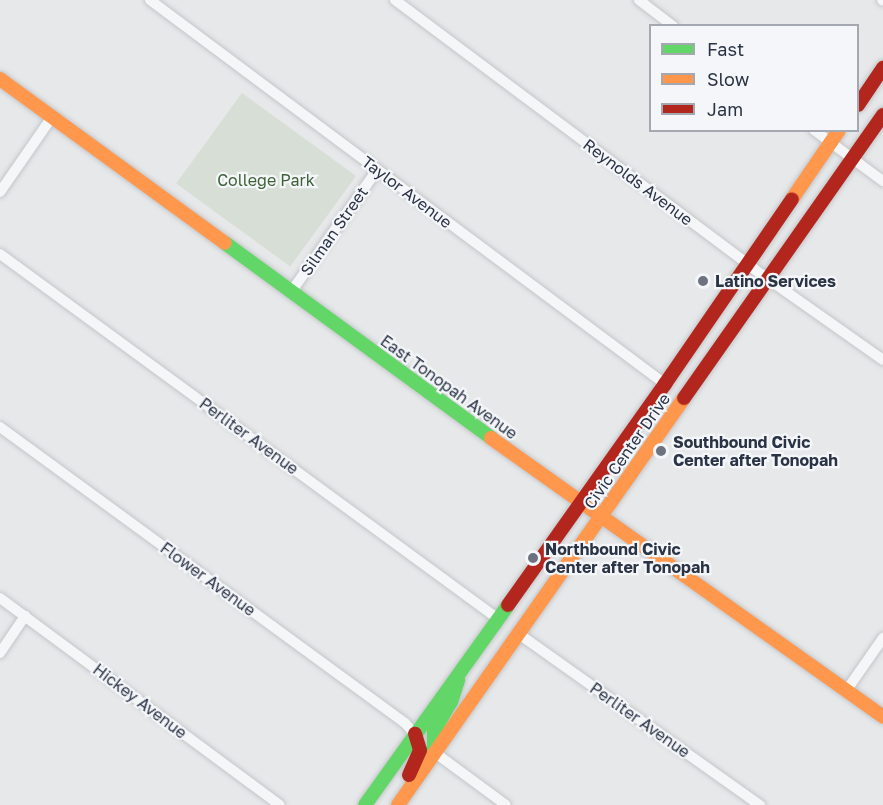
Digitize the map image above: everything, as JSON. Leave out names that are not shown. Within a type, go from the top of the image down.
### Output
[{"type":"main road","points":[[859,104],[883,68]]},
{"type":"main road","name":"East Tonopah Avenue","points":[[0,79],[600,518],[883,717]]},
{"type":"main road","name":"Civic Center Drive","points":[[397,805],[883,115]]},
{"type":"main road","name":"Civic Center Drive","points":[[366,805],[665,384],[838,132]]},
{"type":"main road","points":[[434,752],[434,731],[455,694],[459,671]]},
{"type":"main road","points":[[397,805],[418,757],[419,741],[415,734]]},
{"type":"street","name":"Taylor Avenue","points":[[150,0],[665,384]]},
{"type":"street","name":"Reynolds Avenue","points":[[395,0],[746,264],[883,360]]},
{"type":"street","points":[[639,0],[670,24]]},
{"type":"street","points":[[0,192],[52,117]]},
{"type":"street","points":[[817,132],[883,181]]},
{"type":"street","name":"Silman Street","points":[[291,292],[377,170]]},
{"type":"street","name":"Perliter Avenue","points":[[0,254],[497,618]]},
{"type":"street","name":"Flower Avenue","points":[[0,427],[405,723],[415,734]]},
{"type":"street","name":"Hickey Avenue","points":[[0,598],[280,805]]},
{"type":"street","points":[[0,653],[25,616]]},
{"type":"street","name":"Perliter Avenue","points":[[519,634],[760,805]]},
{"type":"street","points":[[846,691],[883,638]]},
{"type":"street","points":[[434,752],[506,805]]},
{"type":"green space","name":"College Park","points":[[242,93],[356,176],[290,266],[176,184]]},
{"type":"traffic: fast","points":[[225,243],[491,438]]},
{"type":"traffic: fast","points":[[365,805],[508,605]]},
{"type":"traffic: fast","points":[[434,752],[434,731],[451,702],[458,680]]},
{"type":"traffic: slow","points":[[0,79],[225,243]]},
{"type":"traffic: slow","points":[[792,199],[838,132]]},
{"type":"traffic: slow","points":[[398,805],[684,398]]},
{"type":"traffic: slow","points":[[491,438],[883,717]]},
{"type":"traffic: jam","points":[[859,104],[883,68]]},
{"type":"traffic: jam","points":[[684,398],[883,115]]},
{"type":"traffic: jam","points":[[508,605],[665,384],[792,199]]},
{"type":"traffic: jam","points":[[409,775],[420,750],[415,734]]},
{"type":"place","name":"Latino Services","points":[[703,281]]},
{"type":"place","name":"Southbound Civic Center after Tonopah","points":[[661,451]]},
{"type":"place","name":"Northbound Civic Center after Tonopah","points":[[533,558]]}]
